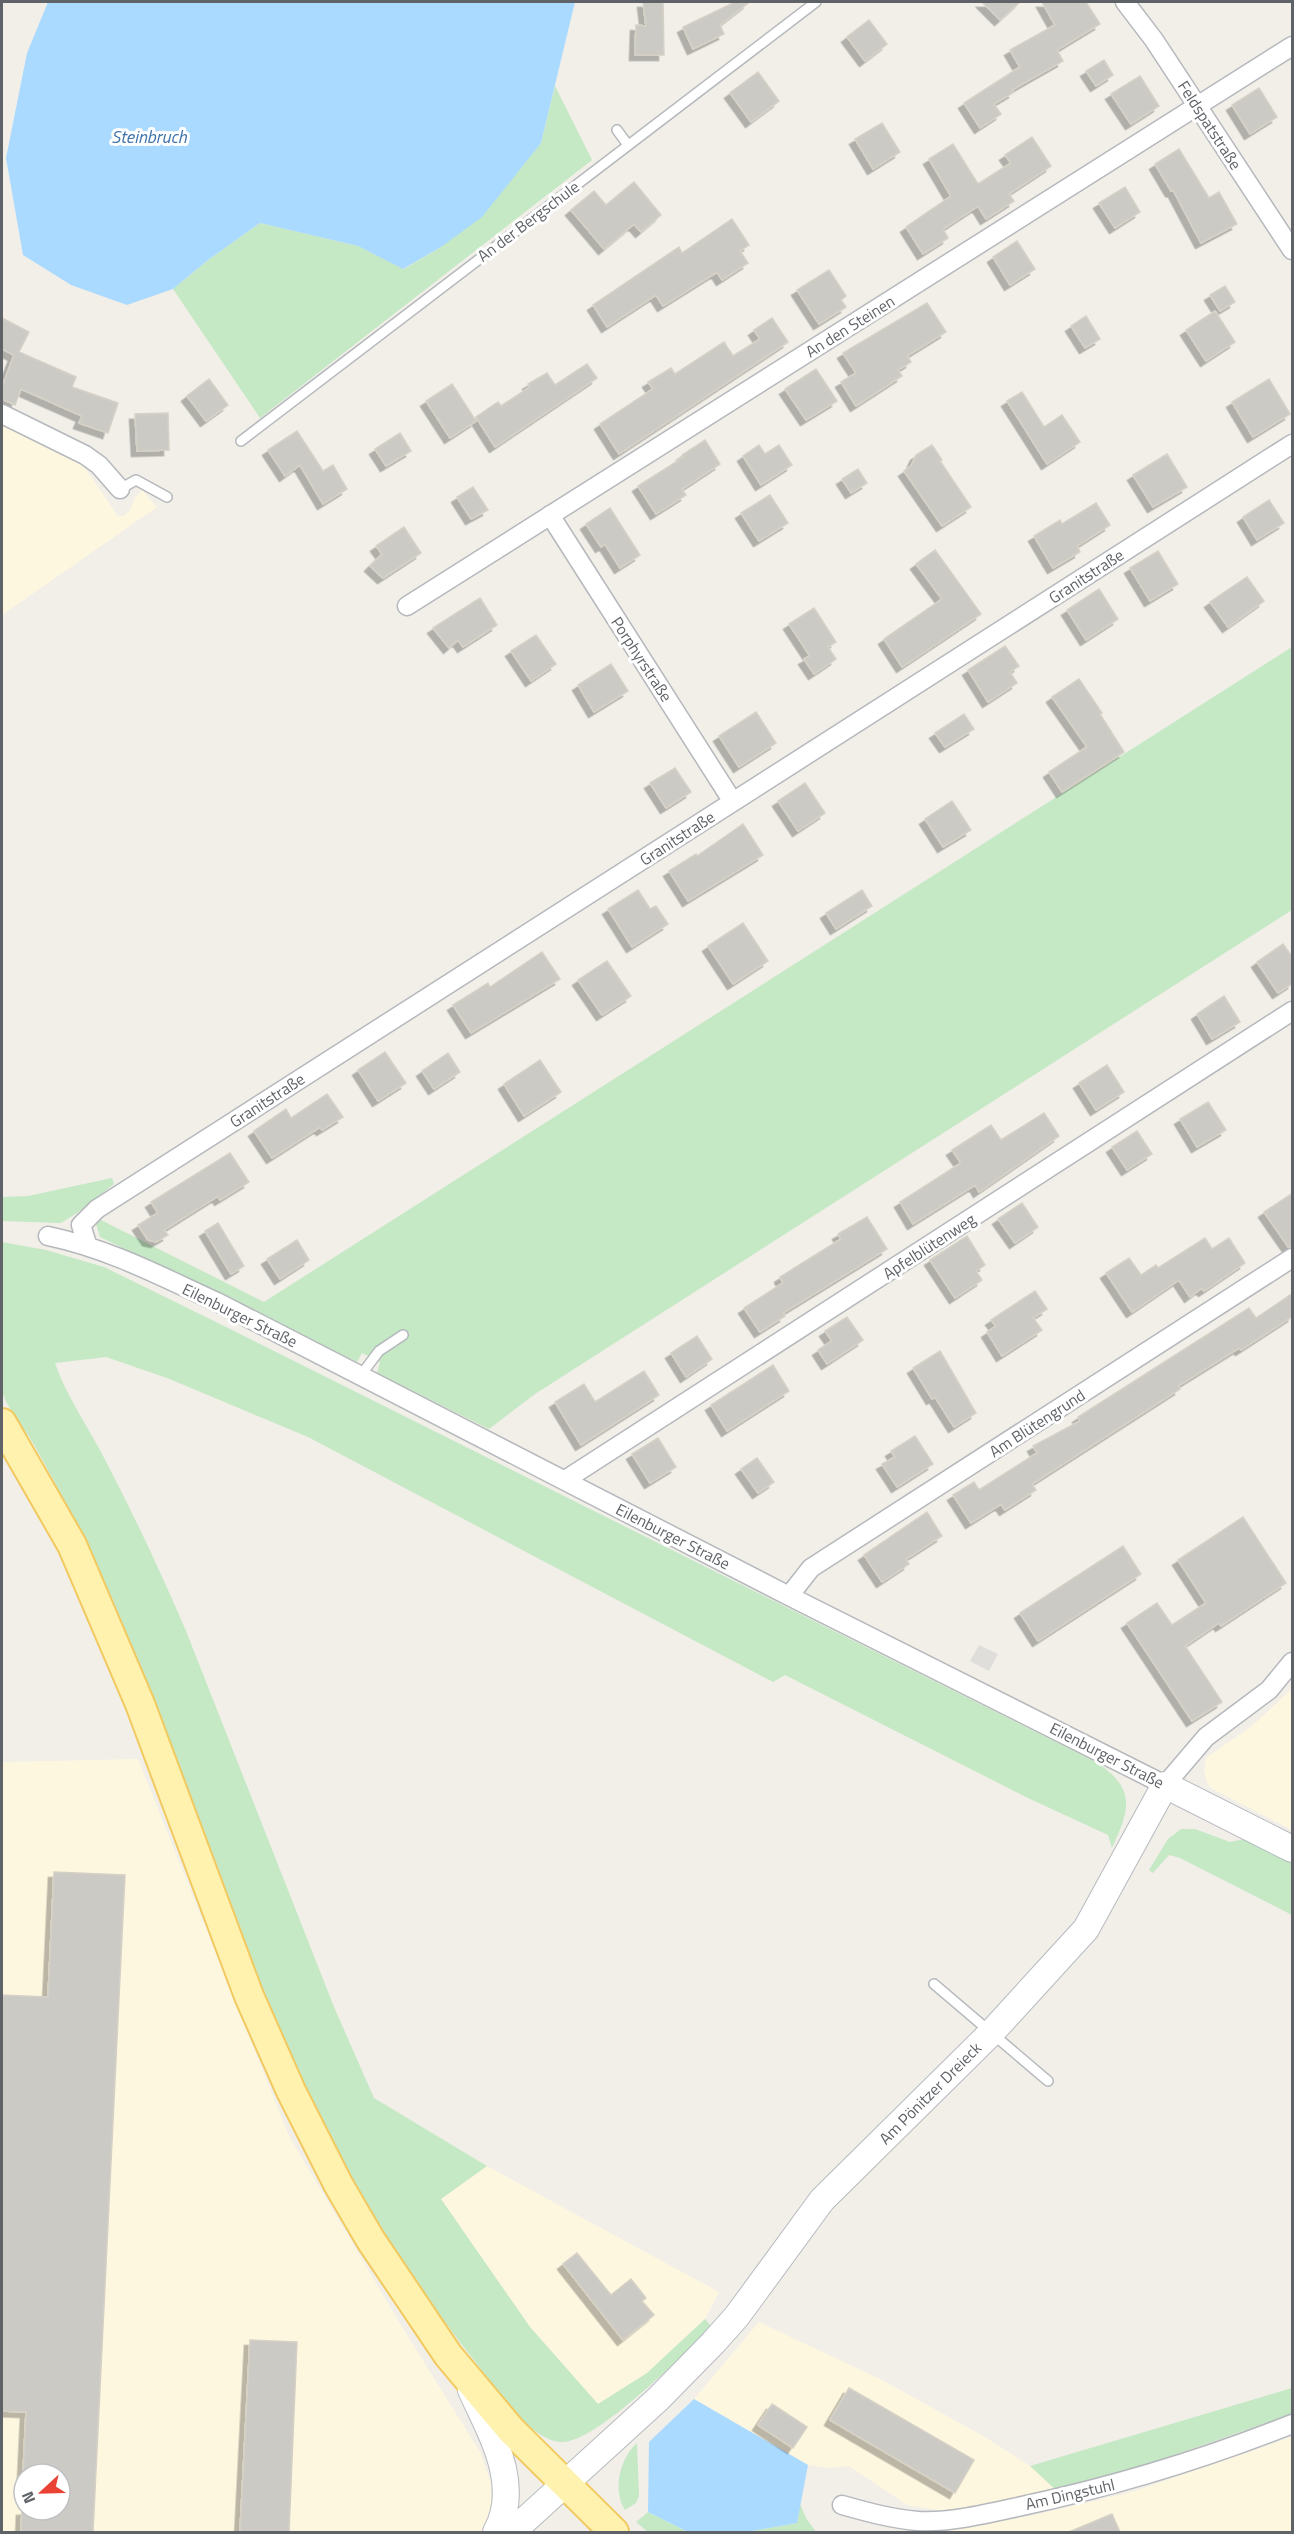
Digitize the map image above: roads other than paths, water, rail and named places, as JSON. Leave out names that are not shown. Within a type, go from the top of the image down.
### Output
[{"type":"main road","points":[[2,1423],[72,1545],[140,1704],[249,1996],[291,2091],[339,2184],[370,2239],[433,2336],[463,2374],[511,2430],[614,2532]]},
{"type":"street","name":"Feldspatstraße","points":[[1125,2],[1198,106],[1293,250]]},
{"type":"street","name":"An den Steinen","points":[[407,606],[1293,46]]},
{"type":"street","points":[[2,414],[85,455],[99,465],[120,489]]},
{"type":"street","name":"Granitstraße","points":[[87,1244],[81,1225],[97,1209],[1293,444]]},
{"type":"street","name":"Porphyrstraße","points":[[550,515],[733,802]]},
{"type":"street","name":"Apfelblütenweg","points":[[565,1480],[1293,1011]]},
{"type":"street","name":"Eilenburger Straße","points":[[48,1236],[87,1244],[219,1303],[789,1596],[1292,1847]]},
{"type":"street","name":"Am Blütengrund","points":[[789,1596],[812,1568],[1293,1258]]},
{"type":"street","points":[[1165,1785],[1206,1737],[1269,1690],[1293,1662]]},
{"type":"street","name":"Am Pönitzer Dreieck","points":[[503,2529],[565,2485],[685,2372],[737,2316],[822,2200],[991,2032],[1086,1929],[1165,1785]]},
{"type":"street","points":[[463,2374],[501,2458],[507,2484],[503,2529]]},
{"type":"street","name":"Am Dingstuhl","points":[[842,2505],[880,2516],[919,2521],[979,2515],[1072,2495],[1173,2468],[1293,2424]]},
{"type":"lane","name":"An der Bergschule","points":[[241,441],[816,2]]},
{"type":"lane","points":[[617,130],[628,145]]},
{"type":"lane","points":[[120,489],[136,480],[167,497]]},
{"type":"lane","points":[[361,1376],[379,1351],[403,1335]]},
{"type":"lane","points":[[934,1984],[1048,2081]]},
{"type":"water","name":"Steinbruch","points":[[48,2],[575,2],[541,143],[482,217],[441,247],[403,269],[358,246],[260,223],[208,260],[173,289],[127,305],[71,285],[23,255],[6,158],[27,53]]},
{"type":"water","points":[[694,2399],[808,2465],[797,2523],[746,2532],[688,2532],[648,2512],[649,2442]]}]
